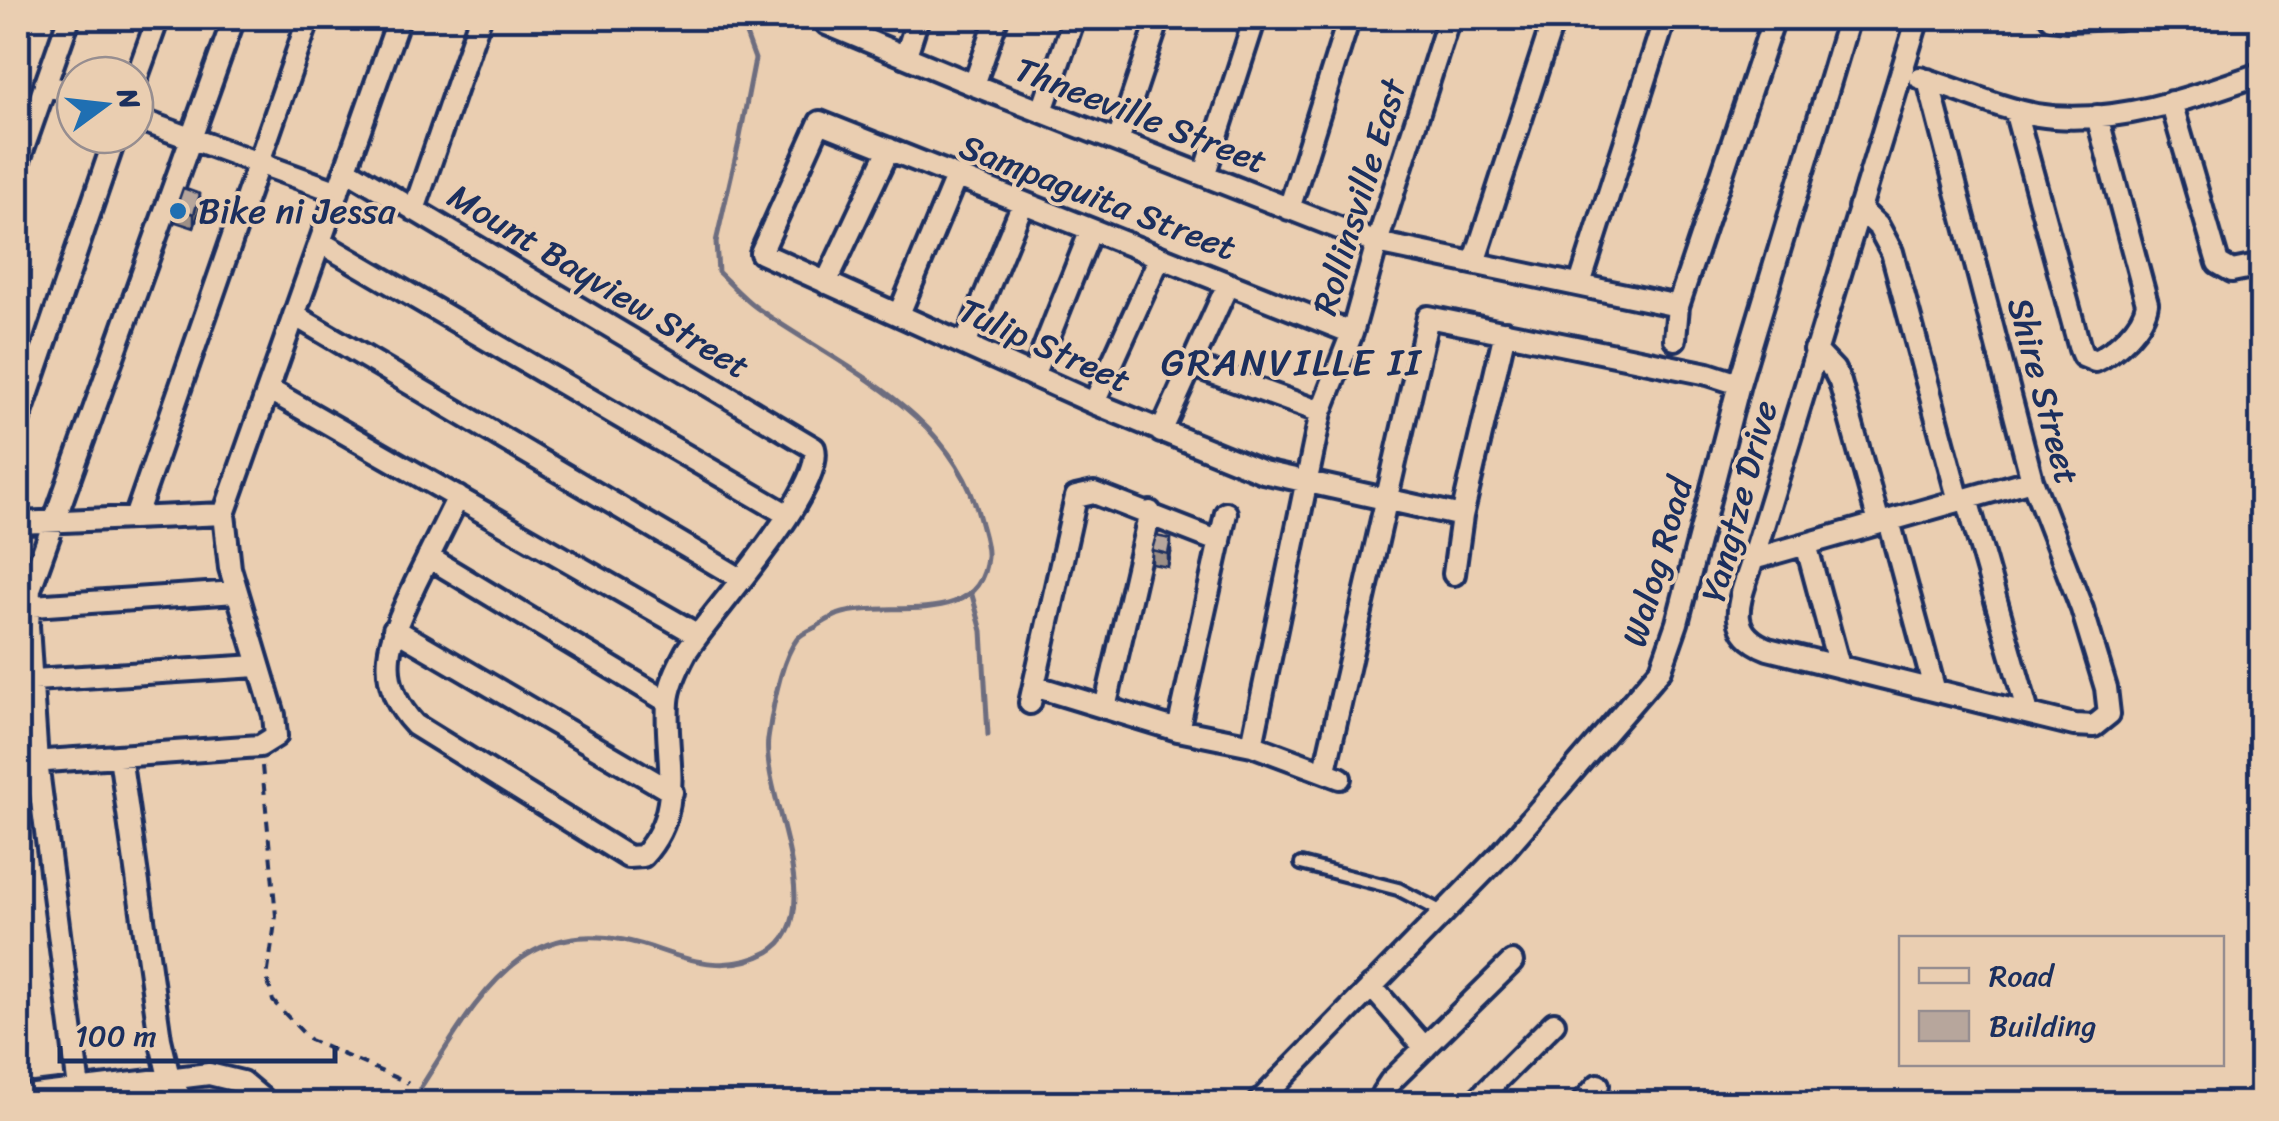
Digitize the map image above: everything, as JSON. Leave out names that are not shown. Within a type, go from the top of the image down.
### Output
[{"type":"street","points":[[18,162],[69,18]]},
{"type":"street","points":[[145,55],[158,18]]},
{"type":"street","points":[[83,1096],[28,762],[23,606],[234,18]]},
{"type":"street","points":[[135,518],[309,18]]},
{"type":"street","points":[[28,762],[260,746],[276,736],[277,728],[226,550],[224,514],[399,18]]},
{"type":"street","points":[[414,210],[480,18]]},
{"type":"street","points":[[906,56],[918,18]]},
{"type":"street","points":[[974,85],[997,18]]},
{"type":"street","points":[[1042,111],[1074,18]]},
{"type":"street","points":[[1118,142],[1159,18]]},
{"type":"street","points":[[1205,174],[1254,18]]},
{"type":"street","points":[[1288,208],[1349,18]]},
{"type":"street","name":"Rollinsville East","points":[[1252,746],[1321,412],[1352,333],[1449,18]]},
{"type":"street","points":[[1474,264],[1554,18]]},
{"type":"street","points":[[1580,284],[1666,18]]},
{"type":"street","points":[[1675,339],[1678,306],[1774,18]]},
{"type":"street","name":"Walog Road","points":[[1257,1104],[1444,913],[1613,728],[1661,669],[1677,624],[1739,384],[1849,18]]},
{"type":"street","name":"Yangtze Drive","points":[[1918,18],[1752,558],[1739,609],[1741,629],[1746,638],[1768,649],[2085,727],[2104,721],[2109,714]]},
{"type":"street","points":[[2051,18],[2119,18]]},
{"type":"street","name":"Thneeville Street","points":[[828,21],[974,85],[1377,243],[1678,306]]},
{"type":"street","points":[[1902,72],[2015,110],[2066,118],[2171,102],[2260,78]]},
{"type":"street","name":"Shire Street","points":[[1928,80],[2032,480],[2078,596],[2106,688],[2109,714]]},
{"type":"street","points":[[45,84],[55,88]]},
{"type":"street","points":[[2171,102],[2214,254],[2225,269],[2240,272],[2262,265]]},
{"type":"street","points":[[2015,110],[2083,356],[2095,361],[2123,339],[2146,312],[2145,294],[2097,116]]},
{"type":"street","name":"Sampaguita Street","points":[[761,253],[820,122],[1352,333]]},
{"type":"street","points":[[155,125],[338,192]]},
{"type":"street","points":[[826,283],[889,150]]},
{"type":"street","points":[[18,422],[109,155]]},
{"type":"street","name":"Mount Bayview Street","points":[[346,169],[810,444],[816,452],[814,463],[788,516]]},
{"type":"street","points":[[898,314],[956,177]]},
{"type":"street","points":[[965,344],[1023,203]]},
{"type":"street","points":[[1859,208],[1878,226],[1892,252],[2028,713]]},
{"type":"street","points":[[1033,376],[1091,230]]},
{"type":"street","points":[[320,242],[788,516],[698,635],[677,671],[668,702],[672,792],[660,828],[647,852],[638,858],[628,856],[414,725],[396,700],[390,684],[388,654],[394,629],[458,497]]},
{"type":"street","name":"Tulip Street","points":[[761,253],[1160,432],[1264,472],[1462,516]]},
{"type":"street","points":[[1094,403],[1160,257]]},
{"type":"street","points":[[1160,432],[1228,284]]},
{"type":"street","points":[[294,314],[741,580]]},
{"type":"street","points":[[1220,542],[1150,512],[1094,493],[1082,494],[1072,503],[1032,695],[1105,708],[1178,730],[1252,746],[1332,774],[1386,500],[1428,317],[1708,374],[1739,384]]},
{"type":"street","points":[[1454,574],[1462,516],[1505,332]]},
{"type":"street","points":[[1814,350],[1840,382],[1934,688]]},
{"type":"street","points":[[1191,365],[1321,412]]},
{"type":"street","points":[[268,388],[698,635]]},
{"type":"street","points":[[1752,558],[2032,480]]},
{"type":"street","points":[[1105,708],[1150,512]]},
{"type":"street","points":[[1178,730],[1226,513]]},
{"type":"street","points":[[18,523],[224,514]]},
{"type":"street","points":[[1806,544],[1838,666]]},
{"type":"street","points":[[428,558],[668,702]]},
{"type":"street","points":[[23,606],[236,592]]},
{"type":"street","points":[[394,629],[672,792]]},
{"type":"street","points":[[25,680],[258,666]]},
{"type":"street","points":[[120,756],[152,989],[169,1077],[184,1104]]},
{"type":"street","points":[[1382,1104],[1382,1094],[1390,1082],[1512,962]]},
{"type":"street","points":[[1371,986],[1425,1048]]},
{"type":"street","points":[[1473,1104],[1554,1023]]},
{"type":"street","points":[[18,1097],[83,1096],[169,1077],[226,1076],[242,1082],[268,1103]]},
{"type":"street","points":[[1581,1104],[1598,1085]]},
{"type":"lane","points":[[1301,864],[1398,890],[1444,913]]},
{"type":"path","points":[[260,746],[276,916],[268,978],[272,1001],[310,1040],[408,1083]]},
{"type":"building","points":[[183,188],[200,194],[194,214],[176,208]]},
{"type":"building","points":[[1156,536],[1171,539],[1168,554],[1152,550]]},
{"type":"waterway","points":[[419,1104],[421,1087],[488,989],[513,965],[541,947],[574,938],[613,938],[686,959],[727,964],[768,952],[786,935],[794,912],[794,884],[774,791],[768,739],[778,687],[791,648],[801,635],[840,614],[951,603],[969,594],[981,580],[987,557],[984,534],[966,482],[946,449],[890,395],[757,308],[718,272],[716,242],[755,59],[740,18]]},
{"type":"waterway","points":[[972,595],[982,631],[988,735]]},
{"type":"place","name":"Bike ni Jessa","points":[[178,211]]},
{"type":"district","name":"GRANVILLE II","points":[[1292,362]]}]
